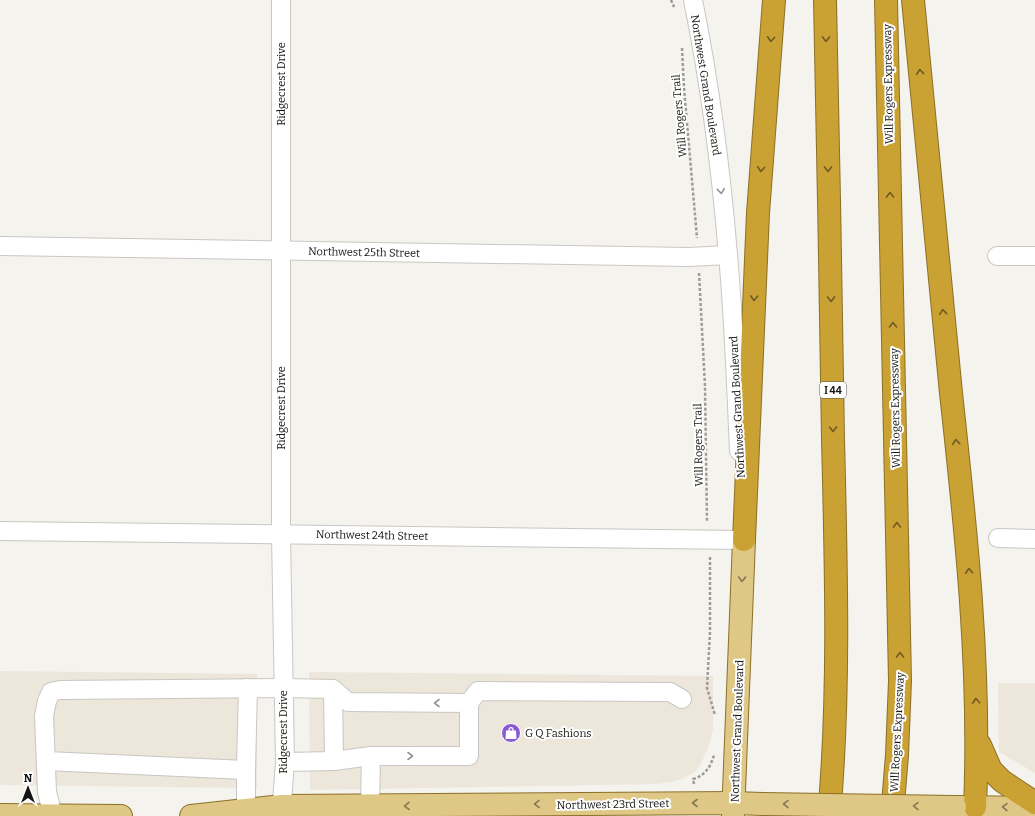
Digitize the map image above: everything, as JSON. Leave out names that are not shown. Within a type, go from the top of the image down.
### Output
[{"type":"highway","points":[[744,540],[758,213],[774,0]]},
{"type":"highway","name":"I 44","points":[[825,0],[836,578],[836,676],[833,771],[829,816]]},
{"type":"highway","name":"Will Rogers Expressway","points":[[886,0],[900,681],[897,755],[892,816]]},
{"type":"highway","points":[[913,0],[967,540],[977,740],[968,810]]},
{"type":"highway","points":[[977,740],[991,770],[1002,782],[1035,803]]},
{"type":"main road","name":"Northwest Grand Boulevard","points":[[734,809],[744,540]]},
{"type":"main road","name":"Northwest 23rd Street","points":[[191,816],[246,810],[281,811],[370,806],[734,809],[763,804],[968,810],[1035,808]]},
{"type":"main road","points":[[1,815],[121,816]]},
{"type":"street","name":"Ridgecrest Drive","points":[[281,0],[281,534],[285,762],[281,811]]},
{"type":"street","name":"Northwest Grand Boulevard","points":[[693,0],[714,121],[728,255],[744,540]]},
{"type":"street","name":"Northwest 25th Street","points":[[0,246],[689,257],[728,255]]},
{"type":"street","points":[[997,256],[1035,256]]},
{"type":"street","name":"Northwest 24th Street","points":[[0,531],[744,540]]},
{"type":"street","points":[[998,538],[1035,538]]},
{"type":"street","points":[[246,810],[248,688]]},
{"type":"street","points":[[53,816],[47,792],[44,716],[47,701],[51,692],[60,690],[248,688],[333,689],[348,702],[469,703]]},
{"type":"street","points":[[333,689],[334,761]]},
{"type":"street","points":[[285,762],[334,761],[371,756],[469,756],[469,703],[478,691],[670,692],[682,699]]},
{"type":"street","points":[[370,806],[371,756]]},
{"type":"street","points":[[46,761],[246,770]]},
{"type":"path","points":[[671,0],[677,12]]},
{"type":"path","name":"Will Rogers Trail","points":[[682,45],[684,88],[697,233]]},
{"type":"path","name":"Will Rogers Trail","points":[[699,280],[705,386],[707,513]]},
{"type":"path","points":[[710,570],[708,688],[715,715]]},
{"type":"path","points":[[693,779],[703,775],[709,767],[714,757],[714,750]]},
{"type":"shaded area","points":[[0,671],[257,674],[257,788],[0,785]]},
{"type":"shaded area","name":"G Q Fashions","points":[[309,672],[713,676],[713,729],[709,745],[700,766],[693,773],[672,782],[656,784],[310,790]]},
{"type":"shaded area","points":[[998,683],[1035,683],[1035,773],[999,752]]},
{"type":"place","name":"G Q Fashions","points":[[511,733]]}]
